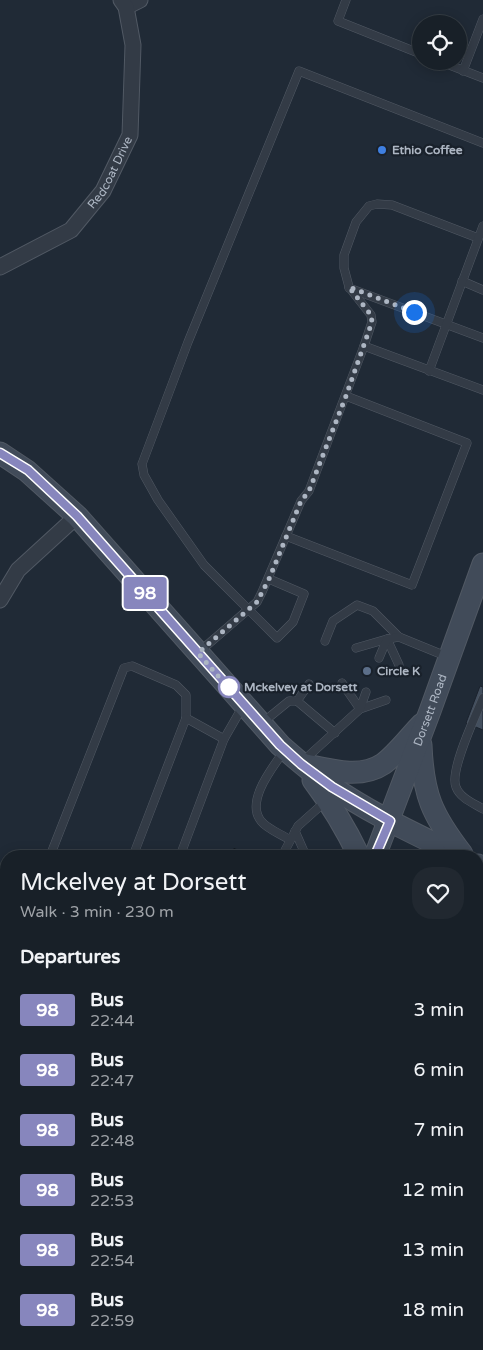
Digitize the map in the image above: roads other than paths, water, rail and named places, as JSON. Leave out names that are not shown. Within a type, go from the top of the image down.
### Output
[{"type":"main road","points":[[0,452],[28,470],[77,516],[261,724],[293,757],[327,799],[356,850]]},
{"type":"main road","name":"Dorsett Road","points":[[378,850],[390,821],[483,564]]},
{"type":"main road","points":[[293,757],[338,771],[362,772],[382,764],[424,727]]},
{"type":"main road","points":[[424,727],[422,774],[431,808],[445,833],[459,850]]},
{"type":"main road","points":[[293,757],[332,787],[390,821],[448,850]]},
{"type":"street","points":[[123,4],[140,0]]},
{"type":"street","name":"Redcoat Drive","points":[[0,267],[71,230],[103,191],[130,135],[133,45],[123,4]]},
{"type":"street","points":[[0,600],[18,570],[77,516]]},
{"type":"lane","points":[[346,0],[338,21],[412,50]]},
{"type":"lane","points":[[483,19],[463,71],[483,78]]},
{"type":"lane","points":[[269,579],[304,594],[293,622],[277,638],[204,566],[158,500],[144,475],[142,464],[192,333],[299,71],[483,143]]},
{"type":"lane","points":[[198,653],[257,602],[269,579],[301,501],[309,491],[346,396],[372,322],[371,315],[349,287],[344,268],[344,255],[356,222],[369,206],[376,204],[392,205],[478,238]]},
{"type":"lane","points":[[429,371],[483,226]]},
{"type":"lane","points":[[462,281],[483,290]]},
{"type":"lane","points":[[349,287],[483,338]]},
{"type":"lane","points":[[364,346],[483,390]]},
{"type":"lane","points":[[286,536],[412,585],[467,443],[346,396]]},
{"type":"lane","points":[[325,641],[333,621],[357,606],[373,611],[399,637],[450,658]]},
{"type":"lane","points":[[356,648],[399,637]]},
{"type":"lane","points":[[379,658],[386,640]]},
{"type":"lane","points":[[386,640],[399,665]]},
{"type":"lane","points":[[52,850],[124,668],[132,666],[176,685],[186,695],[186,718],[134,850]]},
{"type":"lane","points":[[342,683],[360,709]]},
{"type":"lane","points":[[297,701],[309,684]]},
{"type":"lane","points":[[360,709],[366,692]]},
{"type":"lane","points":[[483,698],[455,774],[455,786],[460,794],[468,801],[483,808]]},
{"type":"lane","points":[[261,724],[290,700],[297,701],[335,733]]},
{"type":"lane","points":[[290,840],[261,821],[256,812],[256,801],[266,777],[293,757],[335,733],[360,709],[386,700]]},
{"type":"lane","points":[[182,850],[224,738],[244,704]]},
{"type":"lane","points":[[186,718],[224,738]]},
{"type":"lane","points":[[285,850],[298,826],[327,799]]},
{"type":"lane","points":[[295,831],[303,850]]},
{"type":"place","name":"Ethio Coffee","points":[[382,150]]},
{"type":"place","name":"Circle K","points":[[367,671]]},
{"type":"place","name":"Mckelvey at Dorsett","points":[[229,687]]}]
